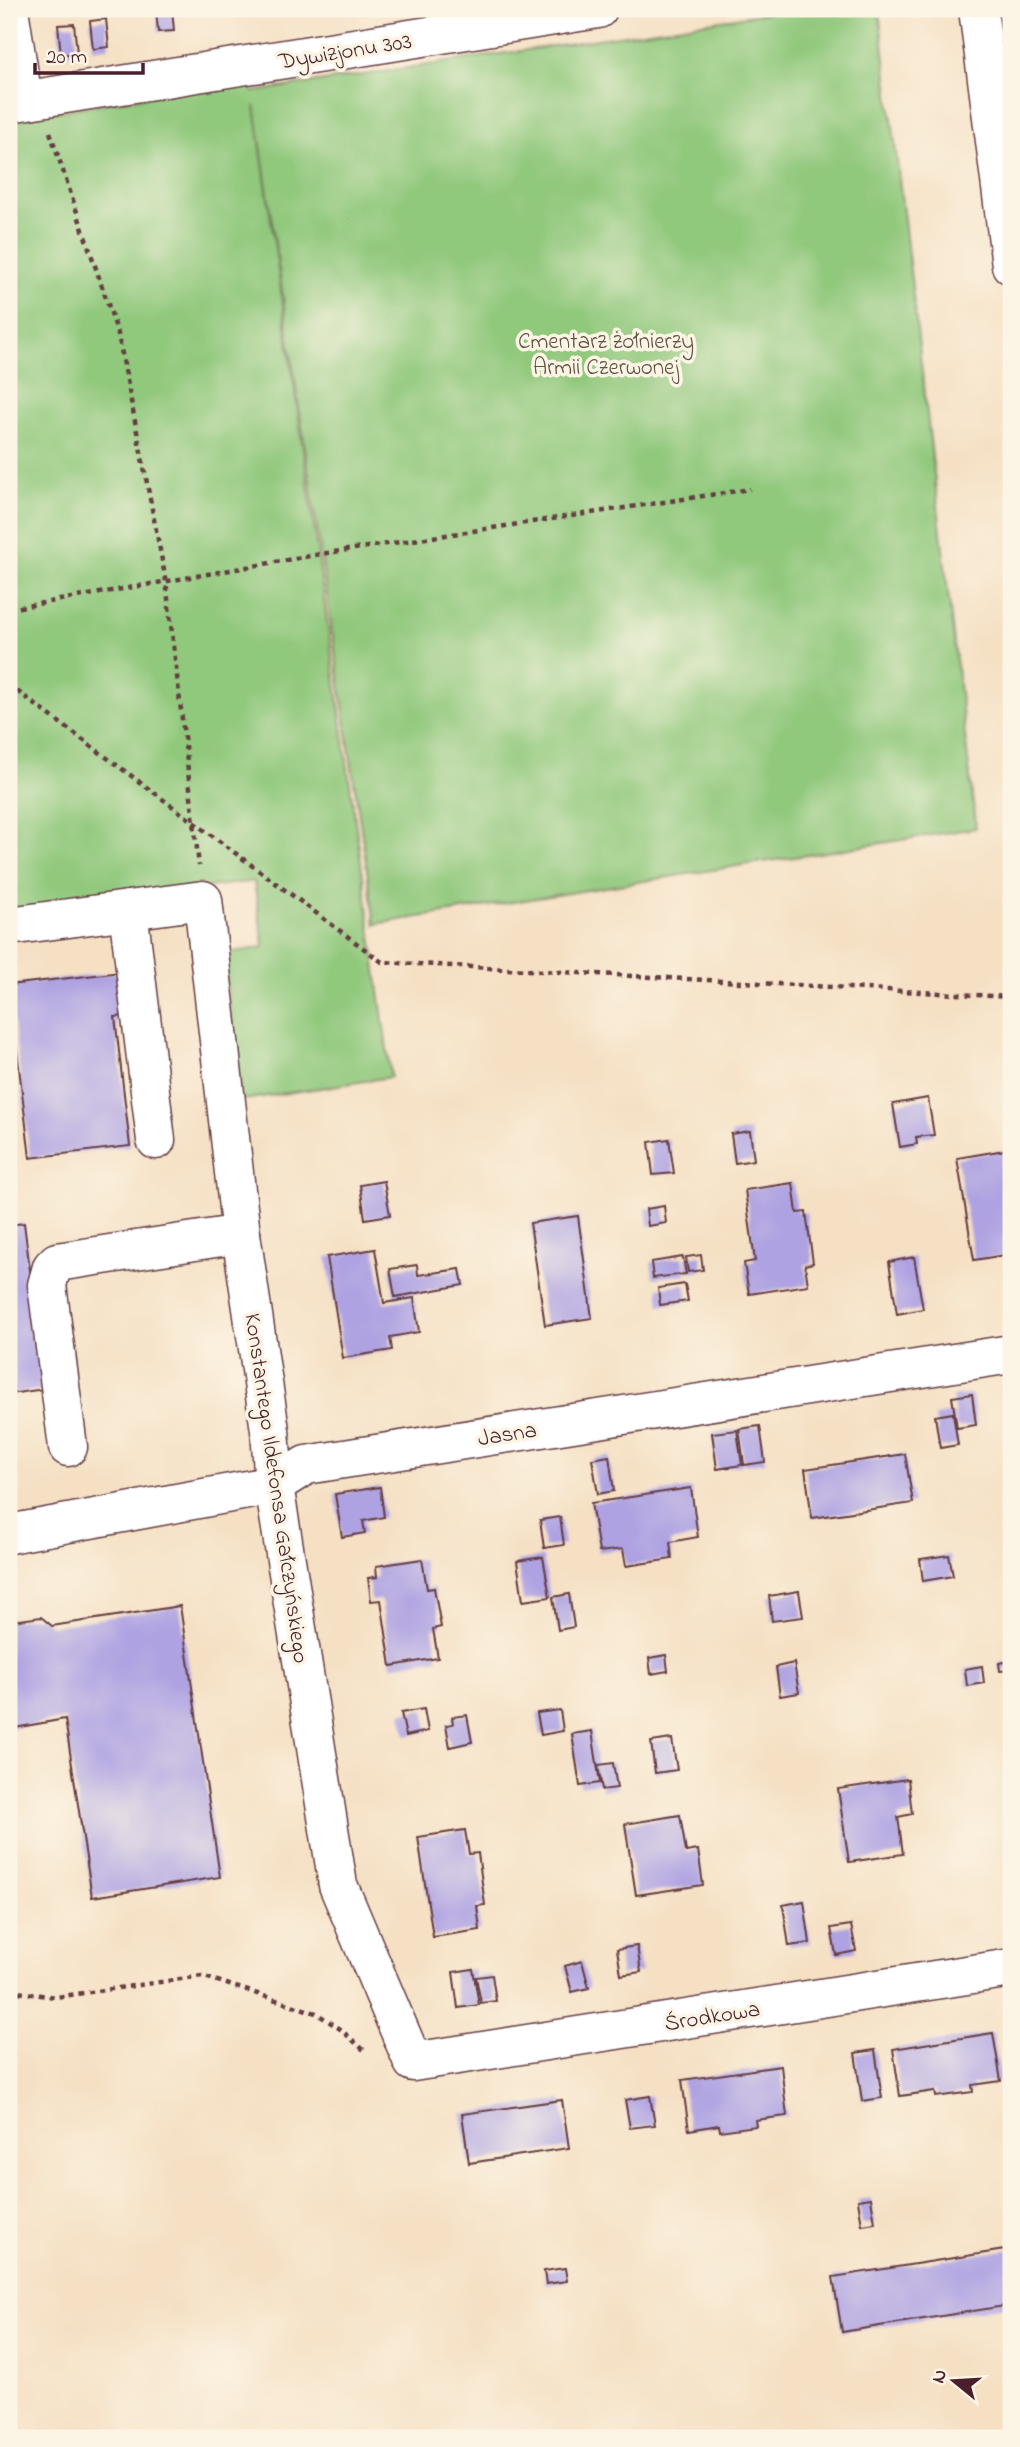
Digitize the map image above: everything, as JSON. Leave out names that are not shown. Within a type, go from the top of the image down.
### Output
[{"type":"street","points":[[9,9],[24,100]]},
{"type":"street","name":"Dywizjonu 303","points":[[24,100],[598,9]]},
{"type":"street","points":[[978,9],[1011,265]]},
{"type":"street","points":[[9,926],[203,900]]},
{"type":"street","name":"Konstantego Ildefonsa Gałczyńskiego","points":[[203,900],[241,1234],[270,1430],[274,1485],[338,1885],[413,2062]]},
{"type":"street","points":[[128,910],[156,1140]]},
{"type":"street","points":[[68,1447],[47,1284],[52,1267],[58,1262],[241,1234]]},
{"type":"street","name":"Jasna","points":[[9,1534],[274,1485],[306,1465],[1011,1354]]},
{"type":"street","name":"Środkowa","points":[[413,2062],[1011,1968]]},
{"type":"path","points":[[24,100],[118,334],[166,581],[203,900]]},
{"type":"path","points":[[9,609],[321,554],[750,489]]},
{"type":"path","points":[[9,685],[382,962],[1011,997]]},
{"type":"green space","name":"Cmentarz żołnierzy Armii Czerwonej","points":[[793,9],[879,9],[976,828],[375,924],[255,106],[391,1077],[242,1100],[223,954],[264,947],[254,881],[9,913],[9,119],[250,80],[252,92]]},
{"type":"building","points":[[156,9],[172,9],[174,31],[158,32]]},
{"type":"building","points":[[106,19],[109,47],[93,49],[90,21]]},
{"type":"building","points":[[74,24],[77,53],[61,55],[58,25]]},
{"type":"building","points":[[121,972],[126,1016],[115,1017],[130,1146],[30,1158],[9,985]]},
{"type":"building","points":[[928,1098],[934,1135],[916,1137],[917,1144],[900,1147],[893,1104]]},
{"type":"building","points":[[750,1131],[754,1160],[735,1163],[731,1134]]},
{"type":"building","points":[[669,1139],[674,1173],[653,1175],[649,1142]]},
{"type":"building","points":[[1005,1150],[1011,1185],[1011,1254],[974,1260],[957,1158]]},
{"type":"building","points":[[384,1181],[390,1215],[365,1219],[360,1185]]},
{"type":"building","points":[[793,1183],[797,1213],[806,1212],[813,1263],[805,1265],[808,1285],[749,1294],[744,1263],[755,1261],[745,1190]]},
{"type":"building","points":[[664,1206],[666,1223],[648,1226],[646,1209]]},
{"type":"building","points":[[578,1216],[592,1318],[545,1325],[530,1223]]},
{"type":"building","points":[[24,1223],[45,1389],[9,1394],[9,1225]]},
{"type":"building","points":[[375,1249],[384,1303],[414,1298],[419,1332],[390,1337],[392,1350],[343,1358],[327,1257]]},
{"type":"building","points":[[701,1255],[703,1270],[688,1272],[686,1257]]},
{"type":"building","points":[[683,1257],[686,1274],[653,1278],[651,1262]]},
{"type":"building","points":[[914,1257],[923,1309],[897,1314],[889,1262]]},
{"type":"building","points":[[417,1265],[418,1275],[460,1269],[463,1285],[395,1297],[390,1269]]},
{"type":"building","points":[[685,1284],[688,1301],[660,1305],[658,1288]]},
{"type":"building","points":[[972,1394],[976,1425],[957,1428],[952,1397]]},
{"type":"building","points":[[953,1413],[958,1445],[940,1448],[935,1416]]},
{"type":"building","points":[[760,1426],[765,1462],[744,1465],[739,1429]]},
{"type":"building","points":[[737,1430],[742,1465],[717,1469],[712,1433]]},
{"type":"building","points":[[905,1454],[913,1503],[812,1518],[805,1469]]},
{"type":"building","points":[[609,1456],[614,1491],[598,1494],[592,1459]]},
{"type":"building","points":[[380,1487],[384,1517],[363,1521],[365,1533],[342,1537],[335,1494]]},
{"type":"building","points":[[691,1488],[698,1537],[670,1542],[672,1559],[626,1566],[623,1549],[599,1552],[591,1503]]},
{"type":"building","points":[[560,1517],[564,1545],[544,1548],[540,1520]]},
{"type":"building","points":[[949,1555],[953,1576],[923,1581],[920,1559]]},
{"type":"building","points":[[543,1557],[550,1597],[523,1601],[517,1561]]},
{"type":"building","points":[[422,1559],[427,1589],[434,1588],[441,1627],[433,1629],[438,1658],[391,1666],[381,1600],[371,1601],[368,1578],[377,1577],[376,1566]]},
{"type":"building","points":[[799,1591],[803,1617],[772,1621],[769,1596]]},
{"type":"building","points":[[569,1594],[574,1627],[558,1630],[553,1597]]},
{"type":"building","points":[[180,1606],[220,1877],[92,1897],[65,1719],[9,1729],[9,1613],[13,1621],[41,1617],[52,1626]]},
{"type":"building","points":[[666,1655],[668,1671],[651,1674],[649,1658]]},
{"type":"building","points":[[1011,1661],[1011,1670],[1000,1671],[999,1663]]},
{"type":"building","points":[[794,1663],[799,1693],[780,1696],[776,1667]]},
{"type":"building","points":[[982,1666],[984,1683],[967,1686],[965,1669]]},
{"type":"building","points":[[424,1709],[428,1731],[406,1736],[401,1713]]},
{"type":"building","points":[[560,1710],[563,1731],[541,1735],[537,1713]]},
{"type":"building","points":[[467,1715],[472,1742],[450,1747],[446,1725],[453,1724],[452,1717]]},
{"type":"building","points":[[592,1731],[600,1783],[580,1786],[572,1734]]},
{"type":"building","points":[[672,1739],[677,1770],[655,1773],[651,1742]]},
{"type":"building","points":[[613,1763],[617,1788],[602,1790],[598,1765]]},
{"type":"building","points":[[908,1779],[912,1814],[898,1817],[903,1854],[849,1862],[838,1789]]},
{"type":"building","points":[[680,1815],[686,1852],[698,1850],[703,1885],[636,1895],[625,1824]]},
{"type":"building","points":[[465,1830],[469,1854],[478,1853],[485,1905],[477,1906],[480,1930],[433,1937],[418,1837]]},
{"type":"building","points":[[804,1901],[810,1943],[789,1946],[783,1905]]},
{"type":"building","points":[[851,1925],[856,1951],[836,1955],[831,1928]]},
{"type":"building","points":[[637,1946],[641,1972],[621,1975],[617,1949]]},
{"type":"building","points":[[582,1961],[589,1988],[572,1992],[565,1966]]},
{"type":"building","points":[[473,1969],[479,2005],[458,2008],[453,1972]]},
{"type":"building","points":[[492,1975],[496,2001],[481,2003],[476,1977]]},
{"type":"building","points":[[993,2033],[1001,2081],[972,2085],[973,2092],[936,2097],[935,2091],[900,2096],[893,2049]]},
{"type":"building","points":[[875,2050],[882,2098],[862,2101],[855,2053]]},
{"type":"building","points":[[781,2066],[787,2116],[755,2120],[756,2126],[720,2131],[719,2125],[689,2130],[682,2080]]},
{"type":"building","points":[[650,2096],[655,2125],[630,2128],[625,2100]]},
{"type":"building","points":[[562,2100],[569,2148],[469,2163],[462,2114]]},
{"type":"building","points":[[871,2198],[875,2223],[862,2225],[858,2200]]},
{"type":"building","points":[[1011,2249],[1011,2305],[842,2332],[833,2277]]},
{"type":"building","points":[[565,2268],[567,2281],[546,2284],[544,2271]]}]
